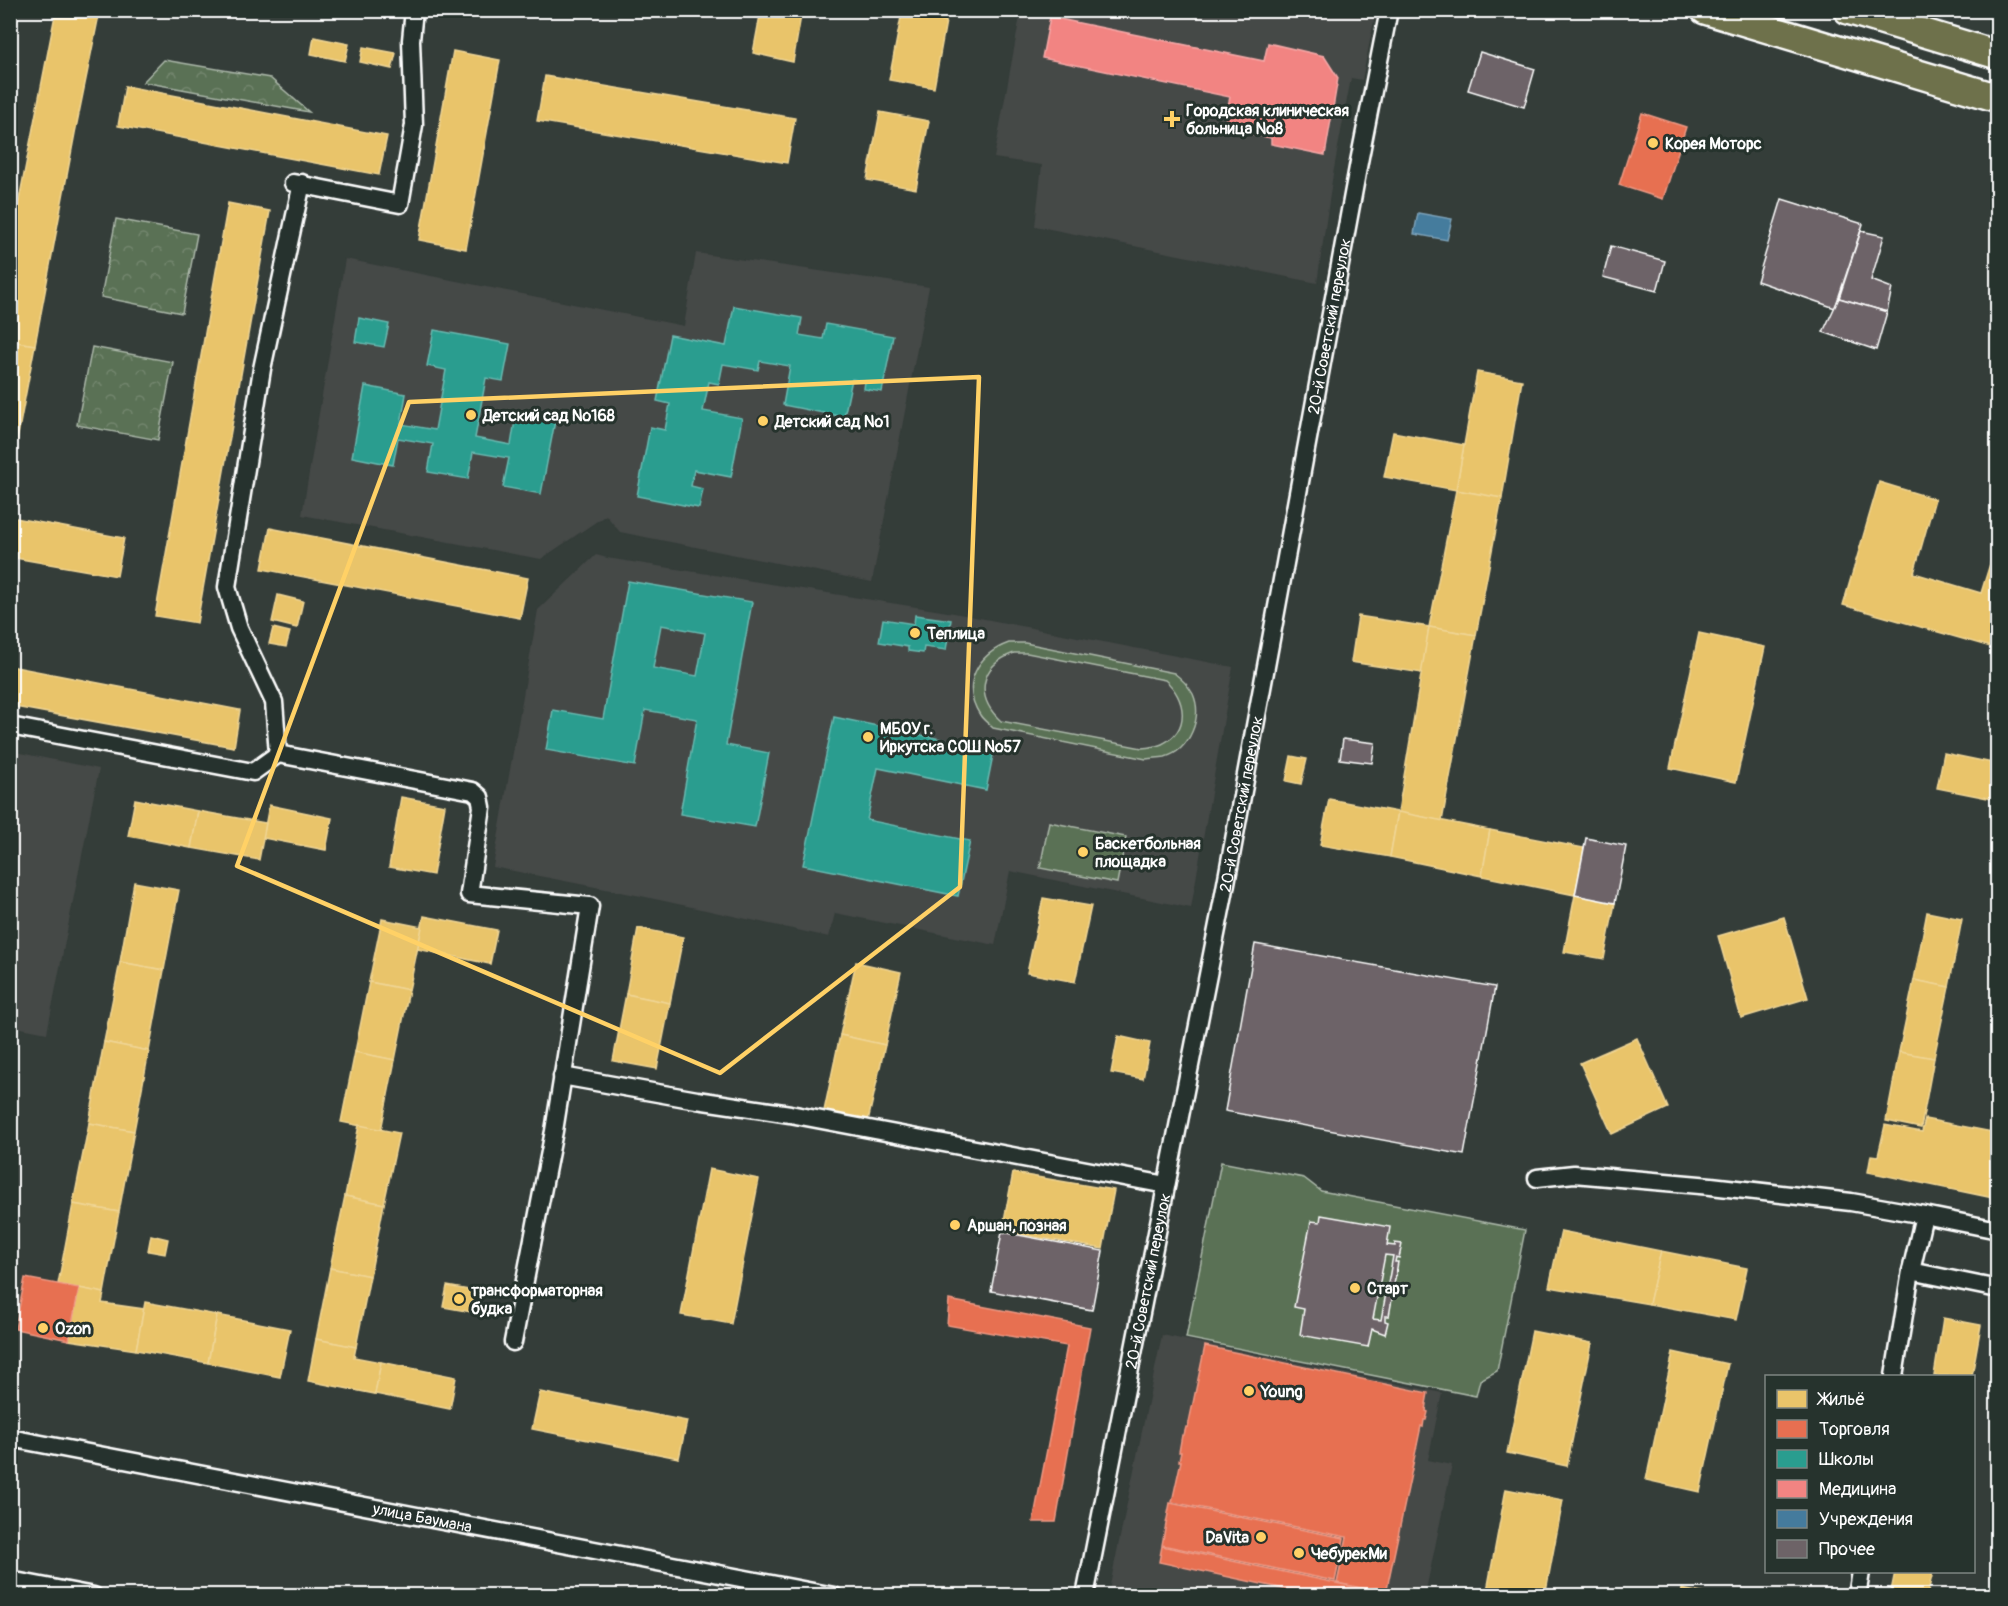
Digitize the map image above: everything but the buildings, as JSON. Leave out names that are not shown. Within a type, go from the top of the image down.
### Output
[{"type":"main road","points":[[1705,10],[1998,98]]},
{"type":"main road","points":[[1848,10],[1998,56]]},
{"type":"street","points":[[278,754],[274,702],[239,627],[227,587],[262,369],[297,183],[400,204],[414,125],[411,40],[414,10]]},
{"type":"street","name":"20-й Советский переулок","points":[[1085,1596],[1224,894],[1389,10]]},
{"type":"street","points":[[10,726],[253,772],[278,754],[473,791],[480,797],[482,807],[469,894],[590,906],[552,1143],[513,1342]]},
{"type":"street","points":[[562,1076],[790,1114],[1166,1185]]},
{"type":"street","points":[[1537,1178],[1574,1174],[1711,1186],[1851,1202],[1998,1230]]},
{"type":"street","points":[[1894,1375],[1911,1271],[1924,1215]]},
{"type":"street","points":[[1911,1271],[1998,1289]]},
{"type":"street","name":"улица Баумана","points":[[10,1438],[834,1596]]},
{"type":"street","points":[[1857,1596],[1861,1573]]},
{"type":"street","points":[[10,1580],[94,1596]]},
{"type":"highlighted area","points":[[979,377],[960,887],[720,1073],[237,866],[409,402]]},
{"type":"shaded area","name":"Городская клиническая больница №8","points":[[1021,11],[1376,11],[1362,80],[1351,78],[1333,174],[1317,283],[1035,226],[1042,165],[994,158]]},
{"type":"shaded area","points":[[696,253],[929,287],[872,582],[620,532],[606,515],[541,559],[302,515],[345,259],[684,326]]},
{"type":"shaded area","name":"МБОУ г. Иркутска СОШ №57","points":[[596,555],[954,613],[1233,667],[1191,908],[1010,871],[995,945],[835,913],[829,937],[493,867],[538,610]]},
{"type":"shaded area","points":[[10,751],[99,769],[47,1033],[11,1026]]},
{"type":"shaded area","points":[[1162,1335],[1442,1393],[1428,1460],[1452,1465],[1425,1595],[1108,1595]]},
{"type":"green space","points":[[164,60],[270,78],[309,112],[143,82]]},
{"type":"green space","points":[[116,219],[197,234],[182,313],[101,297]]},
{"type":"green space","points":[[92,347],[173,362],[158,440],[77,425]]},
{"type":"green space","points":[[1009,643],[1025,643],[1174,673],[1185,682],[1196,703],[1192,732],[1174,753],[1165,757],[1146,759],[993,728],[981,717],[974,703],[972,681],[981,662],[998,648]],"holes":[[[1014,653],[1027,653],[1165,680],[1172,687],[1181,704],[1182,714],[1178,731],[1162,744],[1142,748],[1001,721],[987,702],[984,692],[988,674],[1002,659]]]},
{"type":"green space","name":"Баскетбольная площадка","points":[[1049,822],[1126,837],[1117,883],[1040,868]]},
{"type":"green space","name":"Старт","points":[[1221,1162],[1304,1178],[1321,1191],[1525,1230],[1497,1371],[1480,1380],[1476,1396],[1186,1338]]},
{"type":"place","name":"Городская клиническая больница №8","points":[[1172,119]]},
{"type":"place","name":"Корея Моторс","points":[[1653,143]]},
{"type":"place","name":"Детский сад №168","points":[[471,415]]},
{"type":"place","name":"Детский сад №1","points":[[763,421]]},
{"type":"place","name":"Теплица","points":[[915,633]]},
{"type":"place","name":"МБОУ г. Иркутска СОШ №57","points":[[868,737]]},
{"type":"place","name":"Баскетбольная площадка","points":[[1083,852]]},
{"type":"place","name":"Аршан, позная","points":[[955,1225]]},
{"type":"place","name":"Старт","points":[[1355,1288]]},
{"type":"place","name":"трансформаторная будка","points":[[459,1299]]},
{"type":"place","name":"Ozon","points":[[43,1328]]},
{"type":"place","name":"Young","points":[[1249,1391]]},
{"type":"place","name":"DaVita","points":[[1261,1537]]},
{"type":"place","name":"ЧебурекМи","points":[[1299,1553]]}]
